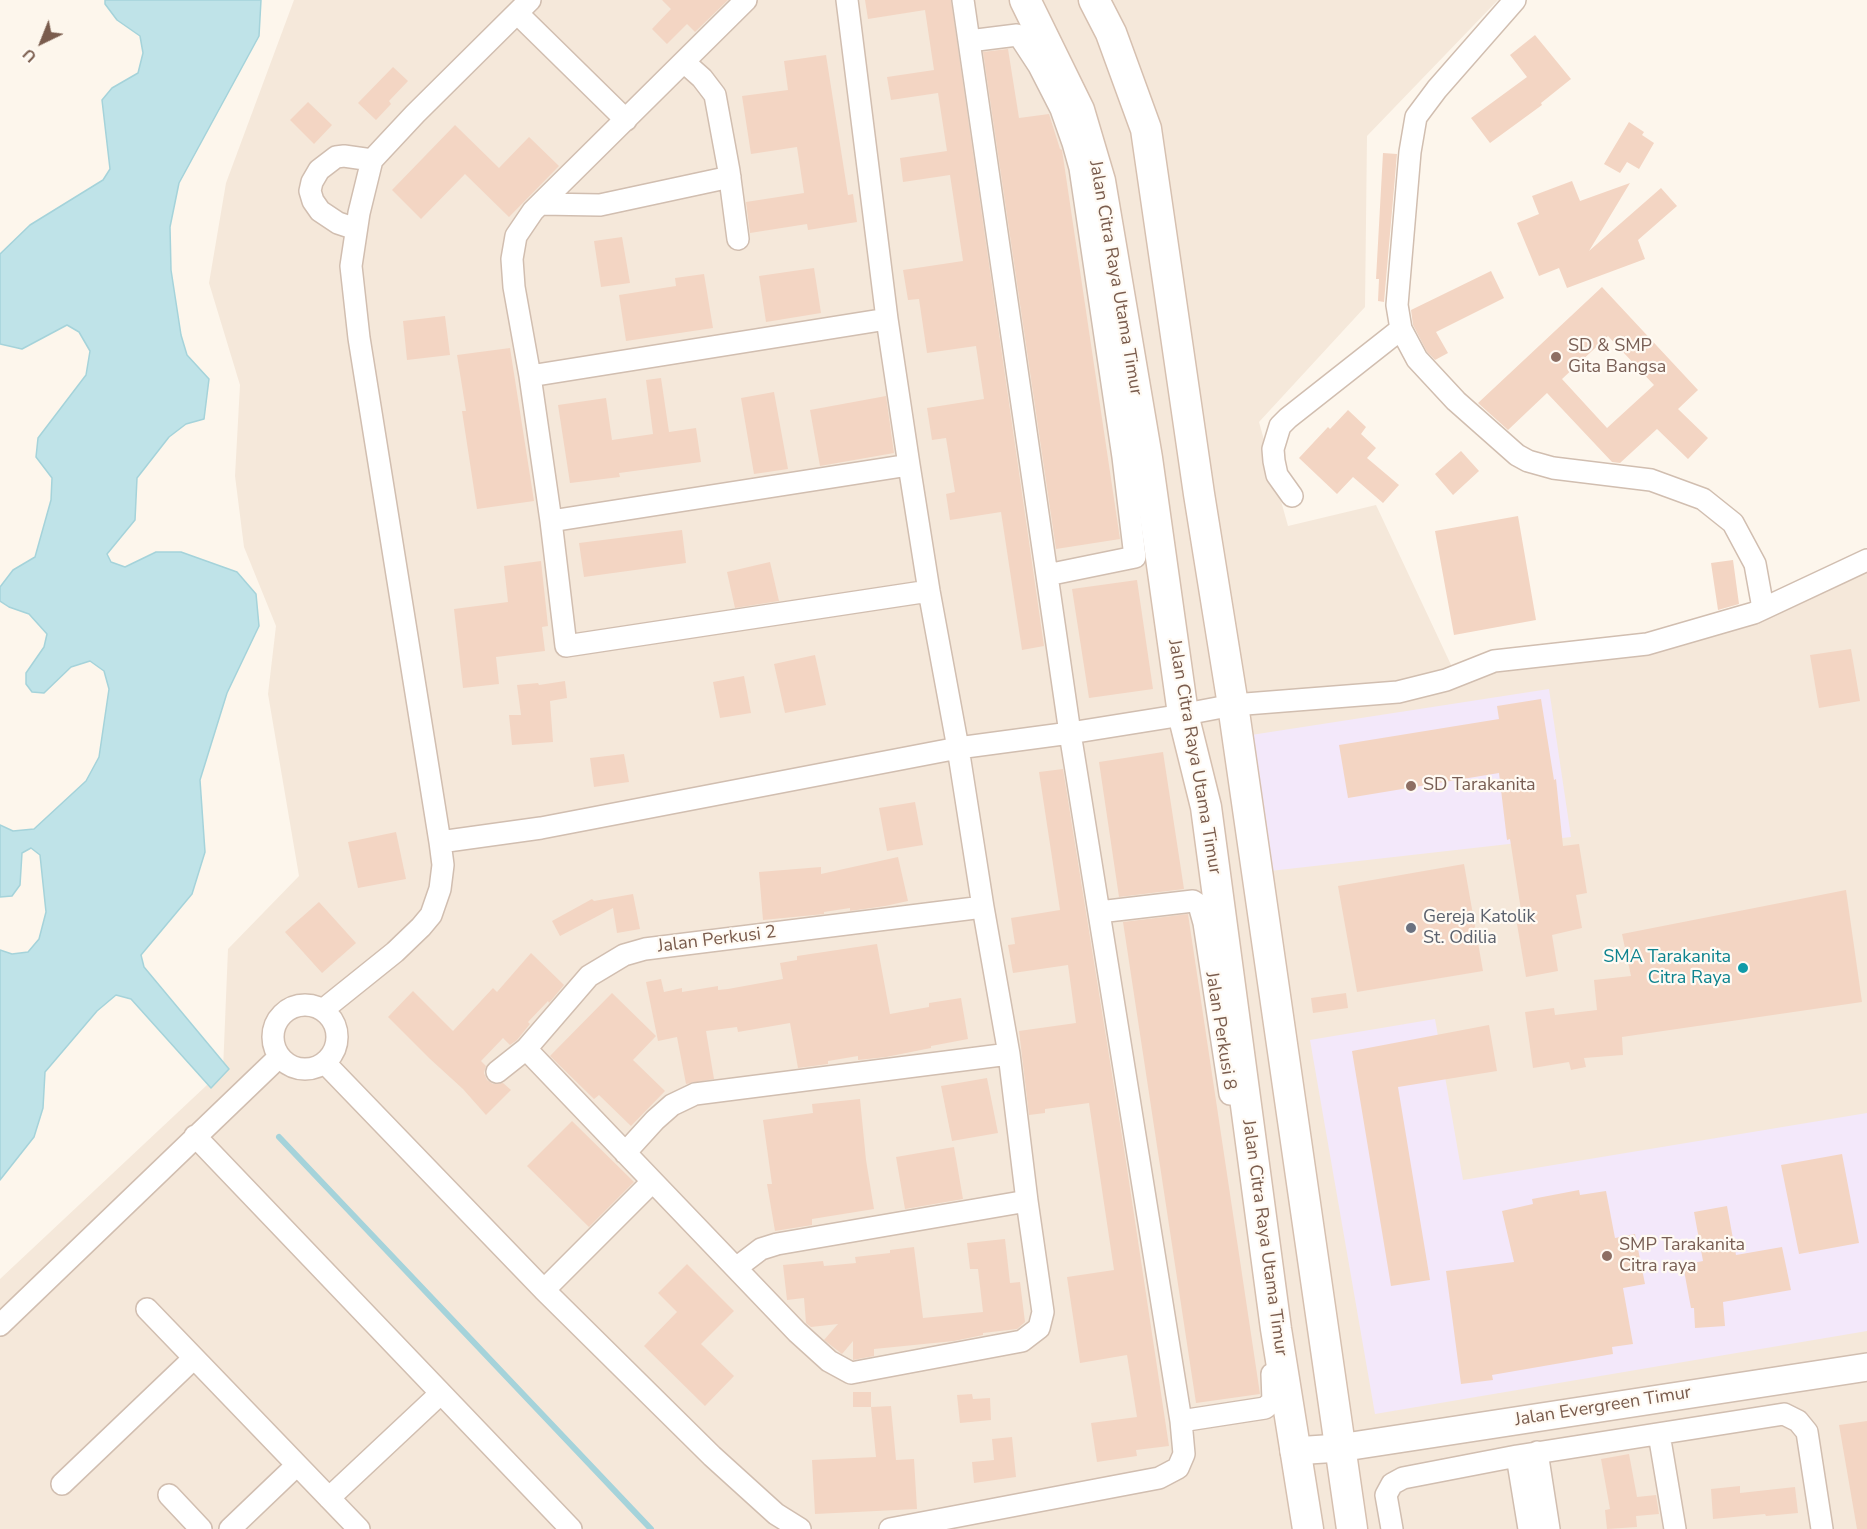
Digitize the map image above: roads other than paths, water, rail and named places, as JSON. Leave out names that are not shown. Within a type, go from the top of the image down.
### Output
[{"type":"main road","name":"Jalan Citra Raya Utama Timur","points":[[1025,0],[1079,110],[1100,181],[1147,458],[1183,714],[1206,807],[1294,1451],[1308,1529]]},
{"type":"main road","points":[[1094,0],[1111,33],[1146,129],[1197,483],[1233,705],[1352,1529]]},
{"type":"main road","points":[[1238,1046],[1281,1040]]},
{"type":"street","points":[[746,0],[533,211],[516,236],[512,259],[514,287],[530,376],[566,646],[929,591]]},
{"type":"street","points":[[526,1049],[797,1332],[829,1361],[851,1373],[1022,1341],[1039,1328],[1043,1312],[1009,1054],[982,907],[958,747],[929,591],[909,465],[887,319],[847,0]]},
{"type":"street","points":[[891,1529],[1159,1478],[1178,1468],[1184,1454],[1181,1420],[1070,734],[963,0]]},
{"type":"street","points":[[1515,0],[1430,97],[1416,117],[1411,142],[1397,305],[1401,329],[1417,359],[1456,401],[1516,455],[1553,468],[1651,480],[1703,499],[1733,523],[1755,564],[1763,608]]},
{"type":"street","points":[[324,1009],[395,952],[431,915],[435,908],[443,865],[354,303],[351,266],[356,229],[372,160],[523,7],[626,120]]},
{"type":"street","points":[[969,41],[1017,35],[1020,37],[1039,66],[1061,110],[1080,168],[1123,457],[1135,557],[1047,575]]},
{"type":"street","points":[[684,62],[702,78],[715,95],[730,177],[738,239]]},
{"type":"street","points":[[356,229],[338,223],[320,211],[310,191],[312,182],[319,170],[336,158],[344,156],[372,160]]},
{"type":"street","points":[[541,204],[600,205],[730,177]]},
{"type":"street","points":[[530,376],[887,319]]},
{"type":"street","points":[[1292,496],[1277,474],[1274,461],[1273,449],[1280,426],[1401,329]]},
{"type":"street","points":[[551,521],[909,465]]},
{"type":"street","points":[[441,842],[541,828],[958,747],[1070,734],[1233,705],[1398,692],[1446,680],[1494,661],[1647,644],[1754,613],[1866,566]]},
{"type":"street","name":"Jalan Perkusi 8","points":[[1099,912],[1193,901],[1199,905],[1204,923],[1274,1385],[1273,1401],[1266,1408],[1181,1420]]},
{"type":"street","name":"Jalan Perkusi 2","points":[[497,1072],[526,1049],[589,976],[624,955],[645,949],[982,907]]},
{"type":"street","points":[[306,1003],[324,1009],[337,1026],[337,1047],[325,1063],[309,1069],[293,1067],[279,1057],[272,1039],[276,1021],[288,1008],[306,1003]]},
{"type":"street","points":[[625,1153],[672,1105],[695,1094],[1009,1054]]},
{"type":"street","points":[[0,1325],[279,1057]]},
{"type":"street","points":[[325,1063],[544,1290],[712,1456],[776,1514],[800,1529]]},
{"type":"street","points":[[195,1137],[571,1529]]},
{"type":"street","points":[[544,1290],[652,1182]]},
{"type":"street","points":[[736,1268],[761,1249],[777,1244],[1027,1201]]},
{"type":"street","points":[[147,1309],[360,1529]]},
{"type":"street","points":[[62,1484],[194,1358]]},
{"type":"street","name":"Jalan Evergreen Timur","points":[[1294,1451],[1339,1448],[1867,1367]]},
{"type":"street","points":[[329,1498],[440,1394]]},
{"type":"street","points":[[1392,1529],[1386,1495],[1392,1484],[1403,1478],[1527,1454],[1784,1414],[1798,1421],[1807,1431],[1822,1529]]},
{"type":"street","points":[[1659,1434],[1675,1529]]},
{"type":"street","points":[[1527,1454],[1529,1529]]},
{"type":"street","points":[[1527,1454],[1549,1529]]},
{"type":"street","points":[[230,1529],[297,1465]]},
{"type":"street","points":[[169,1495],[201,1529]]},
{"type":"water","points":[[105,0],[261,0],[259,36],[179,183],[170,227],[171,270],[181,335],[187,355],[209,379],[204,419],[186,424],[169,437],[137,478],[135,520],[107,554],[111,562],[125,567],[156,552],[181,552],[237,572],[256,594],[259,626],[227,693],[200,780],[205,852],[192,894],[141,955],[144,967],[229,1069],[211,1088],[131,999],[116,995],[97,1011],[45,1072],[43,1108],[34,1137],[0,1180],[0,950],[12,954],[28,952],[39,939],[46,912],[40,855],[31,848],[22,853],[20,885],[12,896],[0,897],[0,825],[13,831],[34,829],[86,781],[99,757],[109,689],[104,671],[90,661],[71,667],[44,693],[32,692],[26,684],[26,673],[44,647],[47,634],[29,614],[0,601],[0,587],[13,570],[35,557],[51,500],[52,478],[36,457],[38,438],[86,375],[90,351],[79,332],[67,325],[22,349],[0,344],[0,254],[30,225],[103,180],[110,169],[102,100],[112,88],[138,73],[143,53],[140,36],[117,20],[105,4]]},
{"type":"waterway","points":[[279,1137],[651,1529]]},
{"type":"place","name":"SD & SMP Gita Bangsa","points":[[1556,357]]},
{"type":"place","name":"SD Tarakanita","points":[[1411,786]]},
{"type":"place","name":"Gereja Katolik St. Odilia","points":[[1411,928]]},
{"type":"place","name":"SMA Tarakanita Citra Raya","points":[[1743,968]]},
{"type":"place","name":"SMP Tarakanita Citra raya","points":[[1607,1256]]}]
